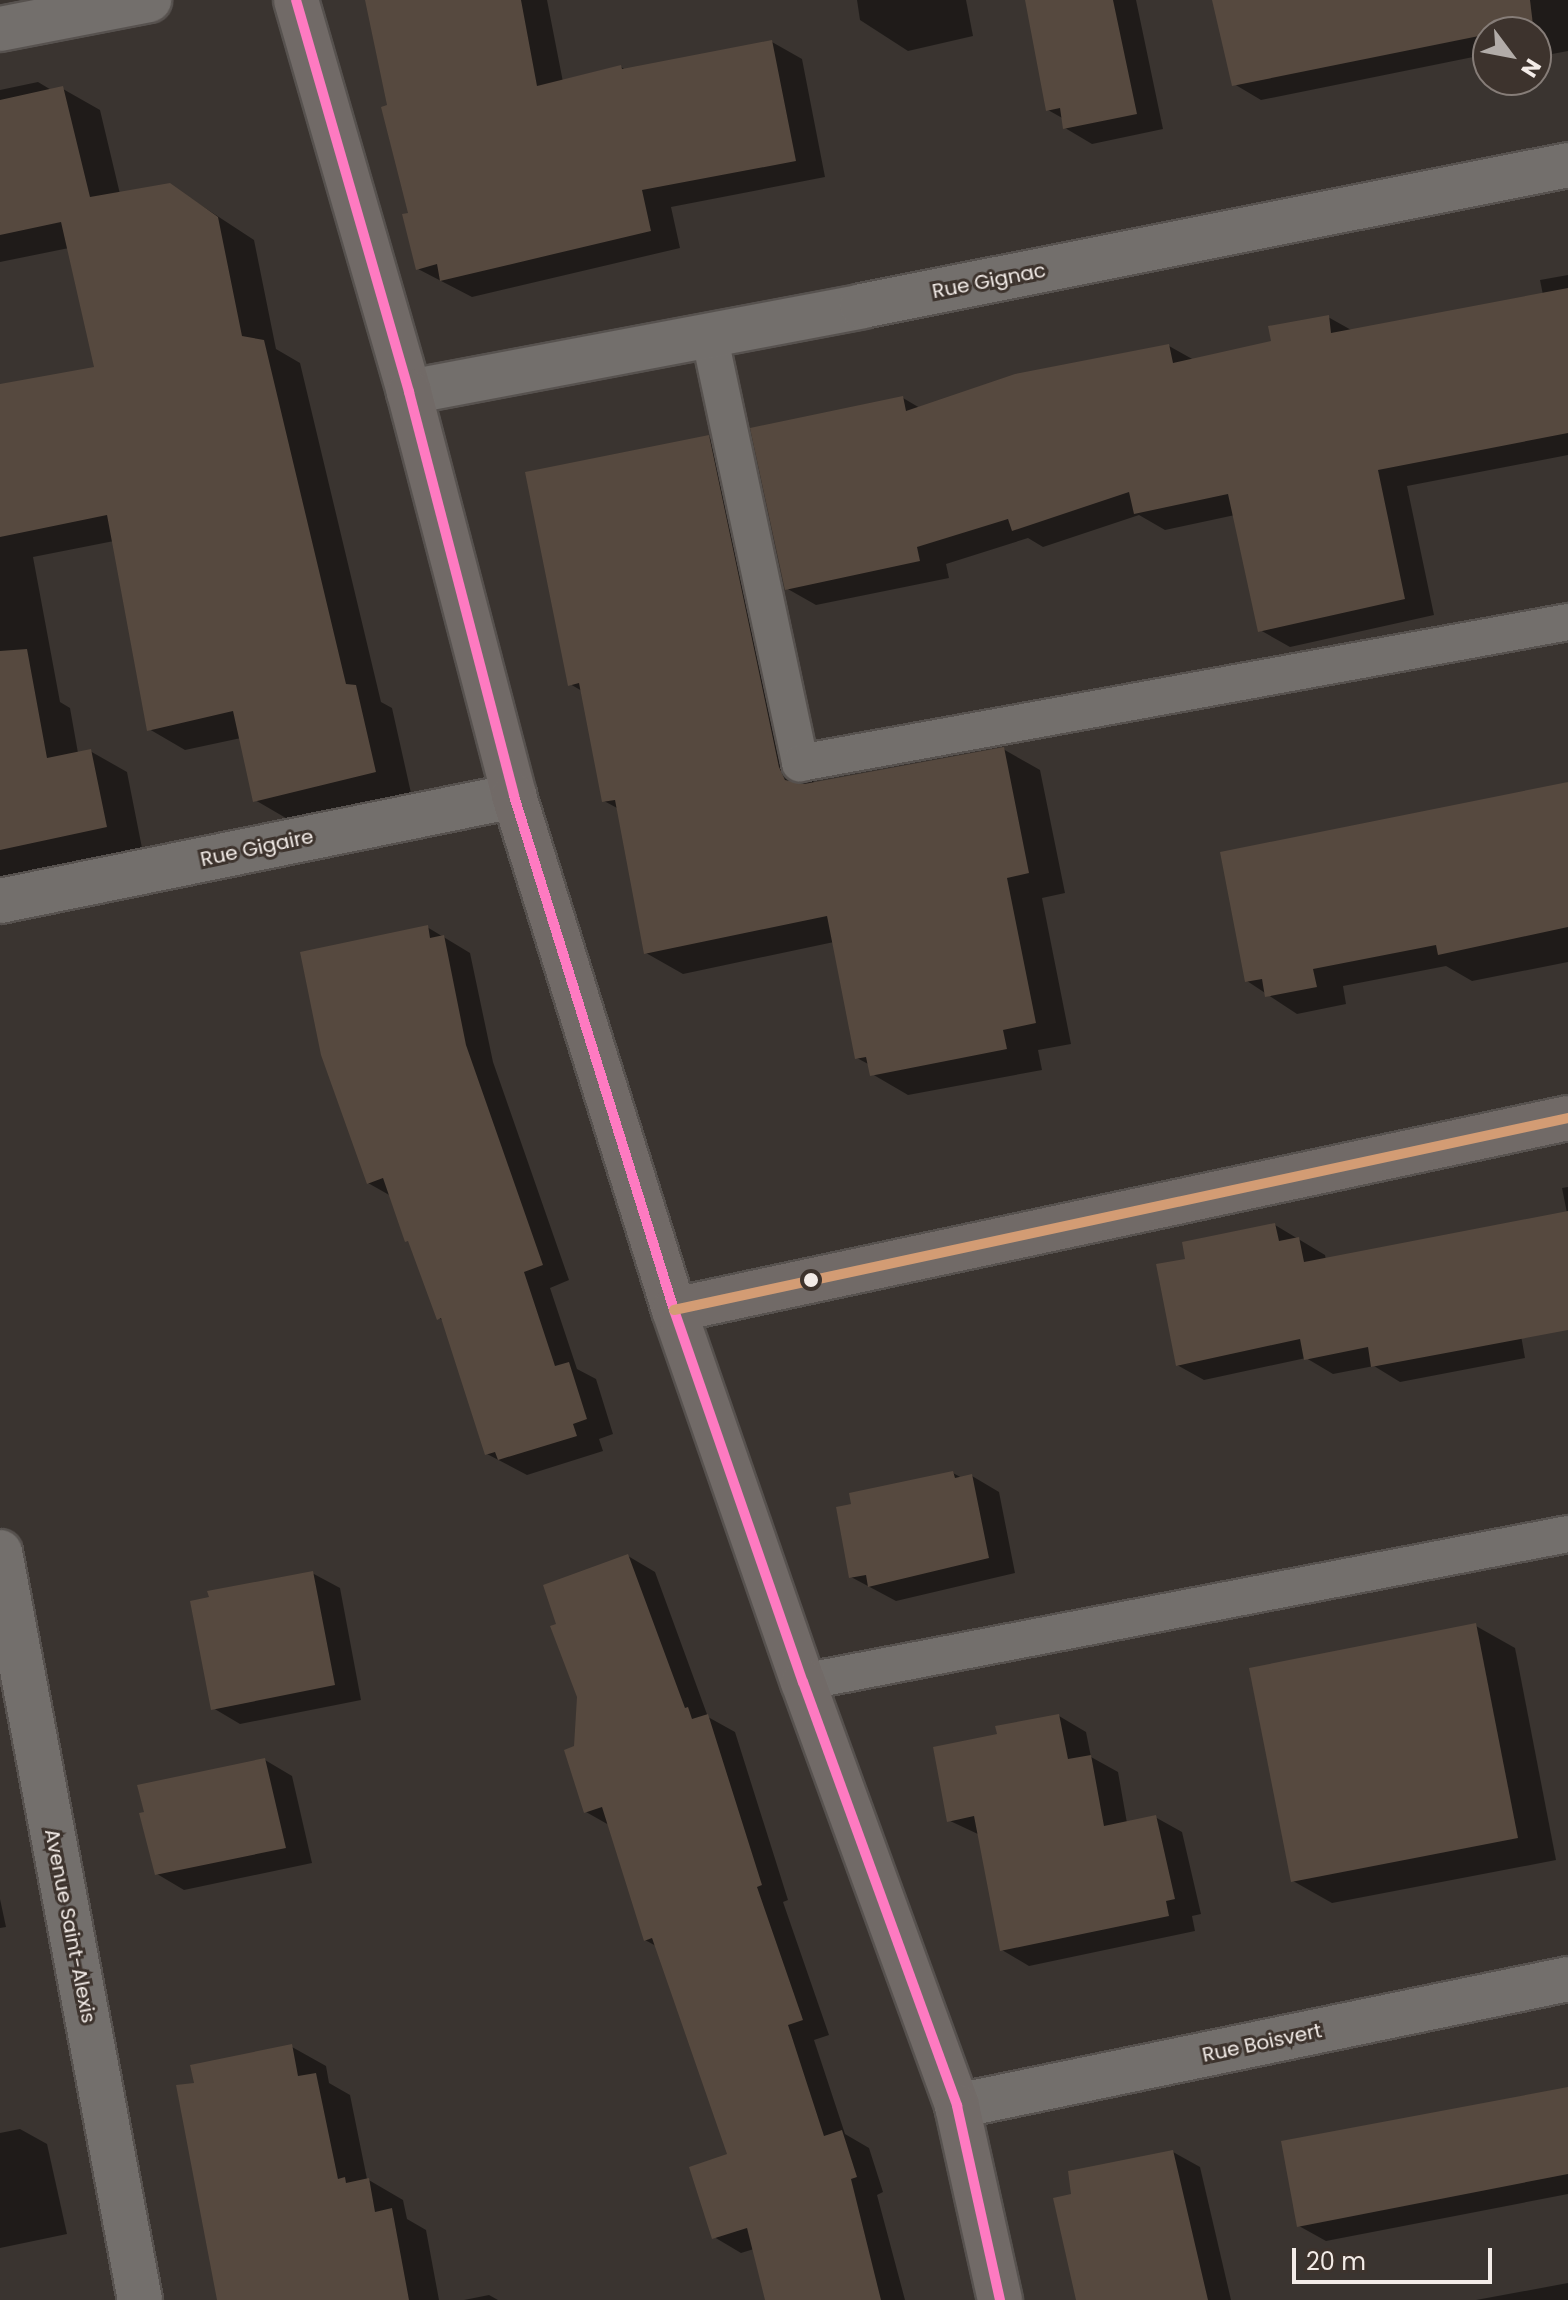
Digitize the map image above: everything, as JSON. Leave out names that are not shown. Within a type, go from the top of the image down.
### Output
[{"type":"street","points":[[0,29],[149,0]]},
{"type":"street","points":[[296,0],[409,392],[514,796],[674,1310],[803,1682],[957,2106],[1000,2300]]},
{"type":"street","name":"Rue Gignac","points":[[409,392],[1568,165]]},
{"type":"street","name":"Rue Gigaire","points":[[0,901],[514,796]]},
{"type":"street","points":[[674,1310],[1568,1118]]},
{"type":"street","name":"Avenue Saint-Alexis","points":[[0,1552],[140,2300]]},
{"type":"street","name":"Rue Boisvert","points":[[957,2106],[1568,1979]]},
{"type":"lane","points":[[709,334],[800,763],[1568,622]]},
{"type":"lane","points":[[803,1682],[1568,1534]]},
{"type":"building","points":[[365,0],[521,0],[537,86],[621,65],[622,69],[772,40],[796,161],[642,190],[651,231],[440,281],[437,264],[416,270],[402,214],[408,213],[381,107],[387,105]]},
{"type":"building","points":[[1025,0],[1113,0],[1137,114],[1063,129],[1060,108],[1046,111]]},
{"type":"building","points":[[1212,0],[1530,0],[1532,16],[1472,16],[1472,37],[1232,86]]},
{"type":"building","points":[[63,86],[90,197],[170,183],[218,217],[242,336],[264,340],[346,684],[356,685],[376,772],[253,802],[233,711],[147,731],[107,515],[0,537],[0,384],[94,367],[61,222],[0,235],[0,100]]},
{"type":"building","points":[[1568,288],[1568,433],[1378,470],[1405,599],[1258,632],[1228,494],[1134,514],[1129,492],[1012,531],[1008,519],[917,547],[920,561],[785,590],[750,428],[903,396],[906,411],[1015,374],[1169,344],[1173,363],[1271,341],[1268,326],[1329,315],[1331,333]]},
{"type":"building","points":[[709,435],[779,767],[785,780],[804,784],[1004,747],[1029,873],[1007,878],[1036,1023],[1003,1030],[1007,1049],[870,1076],[866,1057],[855,1059],[827,916],[644,954],[615,800],[602,802],[579,683],[568,686],[525,472]]},
{"type":"building","points":[[27,649],[47,758],[91,749],[107,827],[0,850],[0,651]]},
{"type":"building","points":[[1568,782],[1568,927],[1438,955],[1436,945],[1313,969],[1317,987],[1265,997],[1262,979],[1245,982],[1220,852]]},
{"type":"building","points":[[428,925],[430,938],[444,935],[466,1045],[543,1265],[524,1272],[555,1366],[569,1362],[587,1419],[573,1424],[577,1436],[498,1460],[495,1452],[485,1455],[441,1318],[437,1320],[383,1178],[367,1184],[321,1055],[300,952]]},
{"type":"building","points":[[1568,1211],[1568,1330],[1371,1367],[1368,1347],[1304,1360],[1300,1339],[1176,1366],[1156,1264],[1185,1259],[1182,1242],[1275,1223],[1279,1241],[1299,1237],[1304,1262]]},
{"type":"building","points":[[953,1471],[955,1478],[972,1474],[989,1558],[868,1587],[866,1575],[849,1578],[836,1507],[851,1504],[849,1493]]},
{"type":"building","points":[[628,1554],[685,1708],[688,1707],[692,1719],[708,1714],[762,1885],[757,1887],[803,2020],[788,2025],[824,2136],[842,2130],[857,2177],[851,2179],[881,2300],[765,2300],[747,2228],[712,2239],[689,2167],[727,2154],[652,1938],[644,1941],[602,1807],[584,1813],[564,1750],[574,1746],[577,1697],[550,1626],[556,1624],[543,1585]]},
{"type":"building","points":[[313,1571],[335,1685],[211,1710],[190,1601],[209,1597],[207,1591]]},
{"type":"building","points":[[1476,1623],[1518,1838],[1291,1882],[1249,1668]]},
{"type":"building","points":[[1059,1714],[1068,1759],[1091,1755],[1104,1826],[1156,1815],[1175,1899],[1166,1901],[1169,1916],[1000,1951],[974,1816],[947,1822],[933,1747],[997,1734],[995,1726]]},
{"type":"building","points":[[265,1758],[286,1848],[155,1875],[139,1813],[144,1812],[137,1785]]},
{"type":"building","points":[[292,2044],[298,2076],[316,2073],[338,2179],[345,2177],[346,2183],[369,2178],[375,2212],[392,2208],[409,2300],[217,2300],[176,2085],[194,2083],[190,2065]]},
{"type":"building","points":[[1568,2087],[1568,2174],[1297,2227],[1281,2141]]},
{"type":"building","points":[[1173,2150],[1208,2300],[1076,2300],[1053,2198],[1071,2194],[1068,2171]]},
{"type":"transit line","points":[[296,0],[409,392],[514,796],[674,1310],[803,1682],[957,2106],[1000,2300]]},
{"type":"transit line","points":[[674,1310],[1568,1118]]}]
